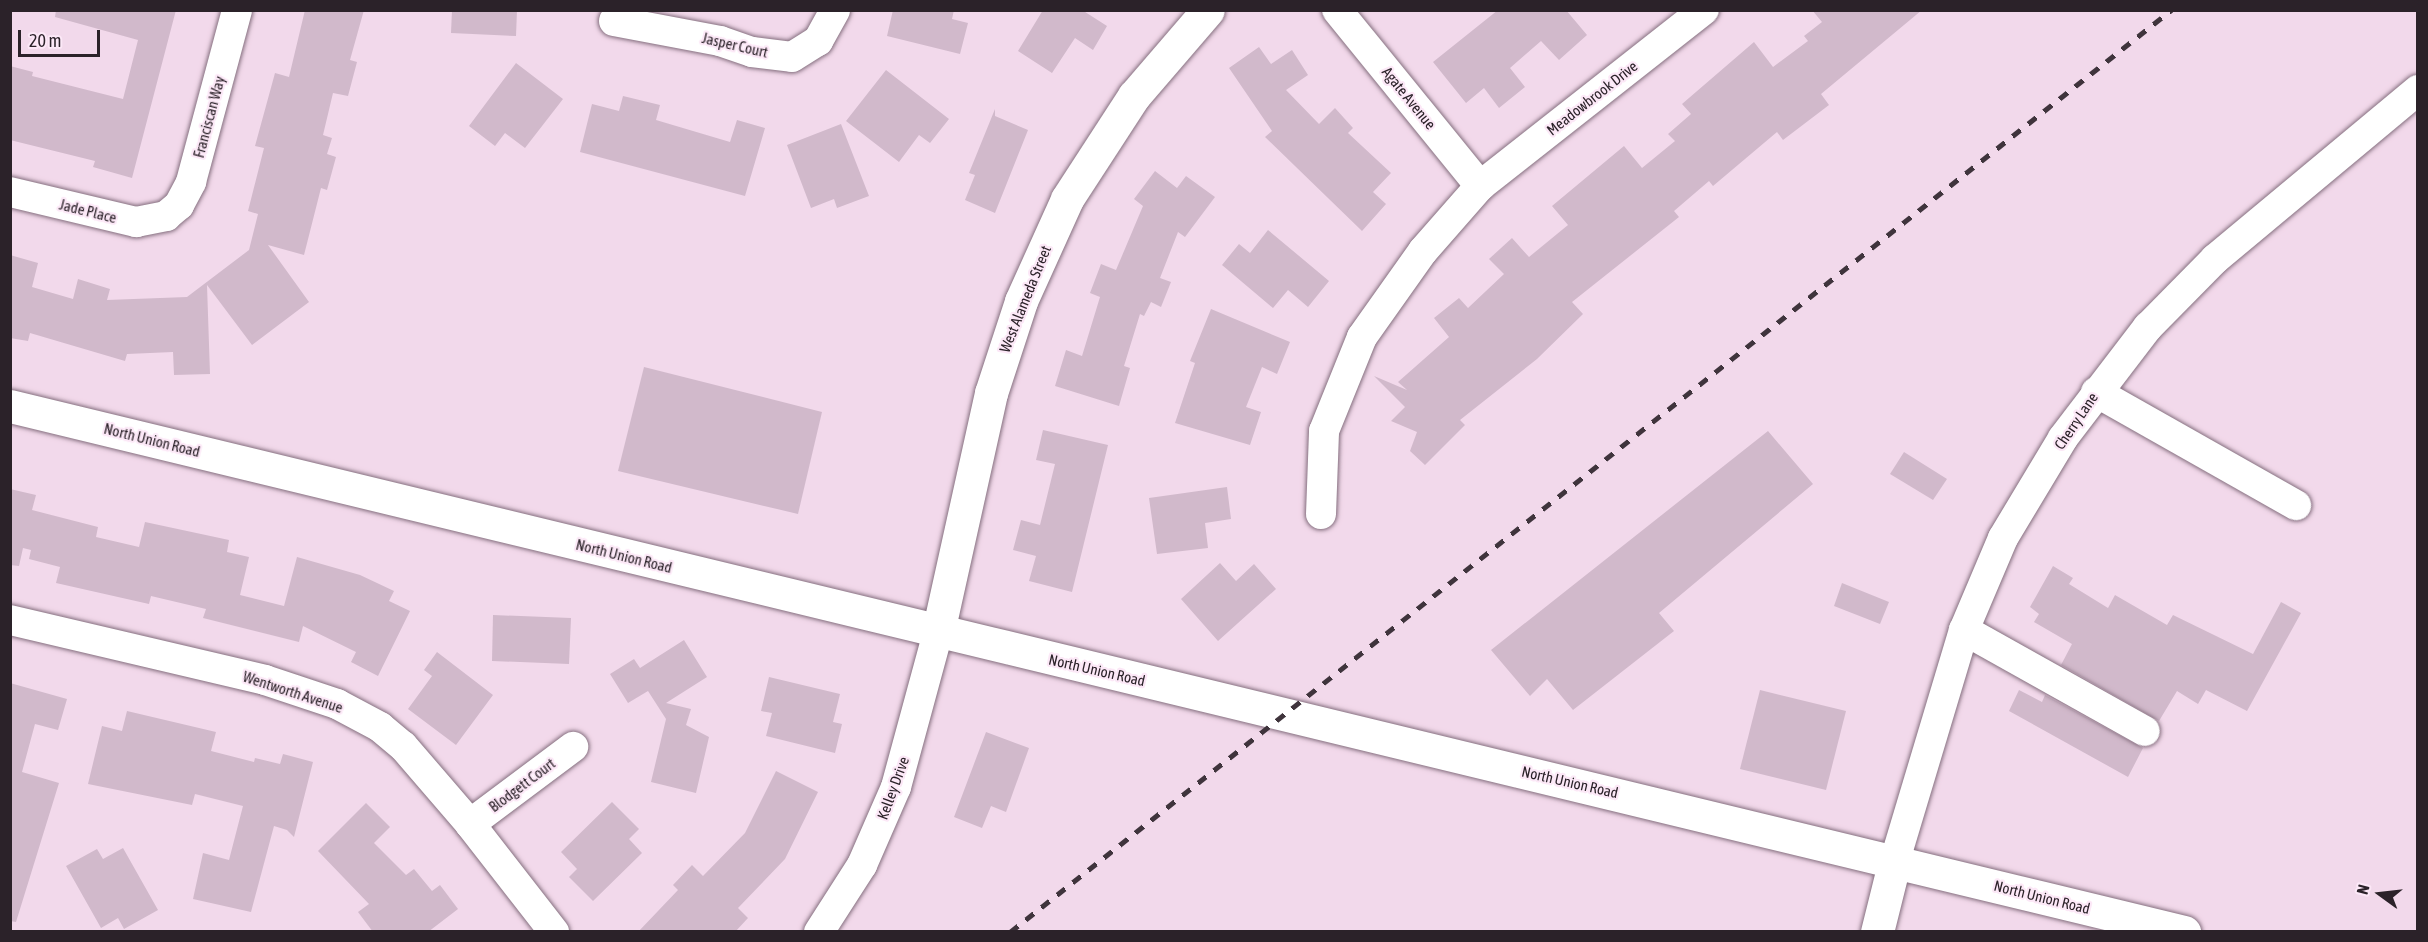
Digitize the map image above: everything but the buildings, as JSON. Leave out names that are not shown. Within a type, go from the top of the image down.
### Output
[{"type":"street","name":"Franciscan Way","points":[[166,216],[179,205],[191,182],[237,10]]},
{"type":"street","name":"Jasper Court","points":[[614,21],[720,41],[752,52],[792,57],[818,41],[835,10]]},
{"type":"street","name":"West Alameda Street","points":[[938,632],[991,393],[1021,301],[1067,199],[1134,96],[1208,10]]},
{"type":"street","name":"Agate Avenue","points":[[1337,10],[1480,186]]},
{"type":"street","name":"Meadowbrook Drive","points":[[1321,514],[1324,431],[1362,337],[1423,251],[1480,186],[1704,10]]},
{"type":"street","name":"Cherry Lane","points":[[1895,860],[1964,630],[2003,538],[2096,392],[2148,327],[2214,259],[2418,90]]},
{"type":"street","name":"Jade Place","points":[[10,192],[136,222],[166,216]]},
{"type":"street","points":[[2096,392],[2296,505]]},
{"type":"street","name":"North Union Road","points":[[10,406],[938,632],[1895,860],[2184,932]]},
{"type":"street","name":"Wentworth Avenue","points":[[10,620],[265,680],[338,704],[380,727],[403,746],[470,824],[554,932]]},
{"type":"street","points":[[1964,630],[2145,731]]},
{"type":"street","name":"Kelley Drive","points":[[819,932],[862,865],[896,787],[938,632]]},
{"type":"street","name":"Blodgett Court","points":[[470,824],[573,747]]},
{"type":"street","points":[[1877,932],[1895,860]]},
{"type":"railway","points":[[1010,932],[2171,10]]}]
